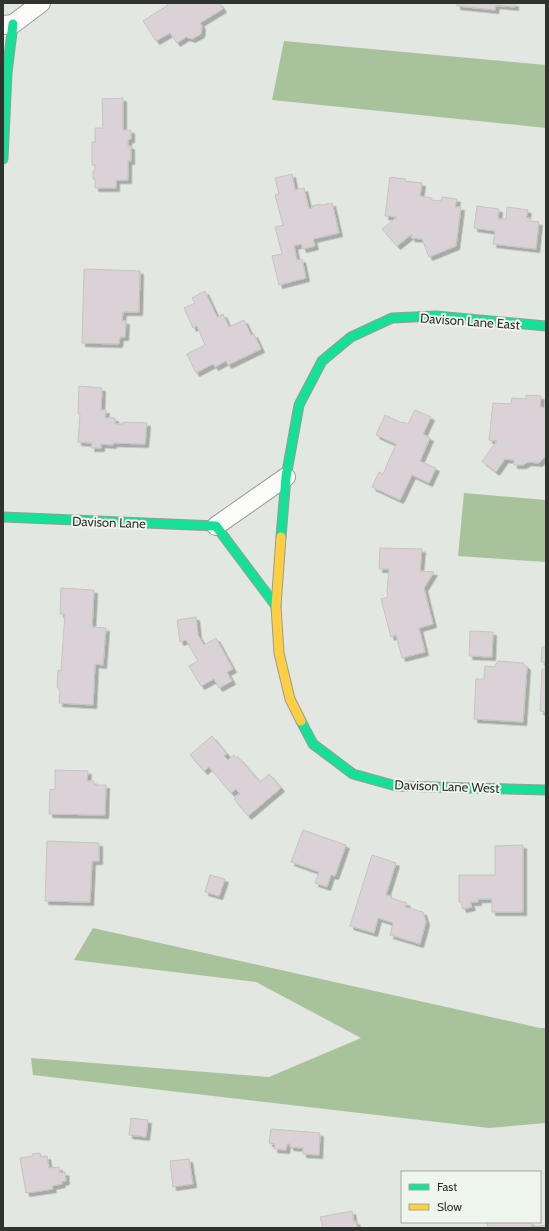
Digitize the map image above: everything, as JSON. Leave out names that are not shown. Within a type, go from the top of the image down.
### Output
[{"type":"street","points":[[3,159],[8,24],[41,3]]},
{"type":"street","name":"Davison Lane East","points":[[282,534],[286,477],[299,405],[322,361],[351,337],[392,318],[436,316],[546,326]]},
{"type":"street","points":[[276,606],[216,526],[286,477]]},
{"type":"street","name":"Davison Lane","points":[[3,517],[216,526]]},
{"type":"street","name":"Davison Lane West","points":[[282,534],[276,606],[279,653],[290,699],[314,744],[353,774],[396,786],[546,790]]},
{"type":"shaded area","points":[[284,41],[546,65],[546,128],[272,100]]},
{"type":"shaded area","points":[[464,493],[546,500],[546,562],[458,556]]},
{"type":"shaded area","points":[[93,928],[540,1028],[546,1028],[546,1123],[489,1128],[33,1075],[31,1058],[269,1077],[361,1038],[256,982],[74,960]]},
{"type":"building","points":[[166,3],[219,3],[223,9],[200,23],[202,26],[201,34],[192,39],[186,37],[177,43],[170,33],[156,41],[143,21],[168,5]]},
{"type":"building","points":[[457,3],[515,3],[515,7],[496,5],[495,10],[457,6]]},
{"type":"building","points":[[123,98],[123,130],[131,130],[131,139],[128,140],[128,146],[131,146],[131,161],[128,161],[128,180],[116,180],[116,188],[95,188],[93,171],[95,171],[95,165],[92,165],[92,142],[95,142],[95,128],[103,128],[102,99]]},
{"type":"building","points":[[292,174],[295,190],[304,188],[309,209],[313,208],[312,206],[332,203],[339,233],[313,239],[315,246],[303,249],[301,244],[294,246],[297,260],[302,259],[306,278],[279,285],[272,256],[282,254],[275,227],[283,225],[275,195],[279,194],[275,178]]},
{"type":"building","points":[[390,177],[422,183],[420,196],[432,198],[431,200],[441,201],[442,197],[457,199],[455,207],[461,207],[456,246],[429,257],[422,239],[411,238],[412,234],[397,246],[382,229],[397,217],[385,216]]},
{"type":"building","points":[[477,206],[499,209],[498,219],[506,219],[507,207],[528,210],[526,218],[530,218],[530,221],[539,222],[536,249],[493,244],[495,231],[474,228]]},
{"type":"building","points":[[84,269],[140,271],[139,312],[123,312],[122,321],[126,321],[125,337],[120,337],[119,344],[82,343]]},
{"type":"building","points":[[205,291],[217,317],[223,314],[229,327],[244,320],[251,335],[254,334],[261,349],[228,365],[226,361],[215,367],[213,364],[196,373],[187,354],[205,345],[197,326],[193,328],[184,308],[195,303],[192,298]]},
{"type":"building","points":[[79,386],[102,388],[101,410],[106,410],[105,418],[115,418],[115,424],[123,424],[123,422],[147,423],[145,444],[113,443],[113,445],[101,444],[101,448],[91,448],[92,443],[78,442],[80,414],[78,413]]},
{"type":"building","points":[[526,395],[541,396],[540,407],[546,408],[546,456],[539,463],[528,462],[523,465],[514,465],[514,460],[505,459],[496,472],[482,461],[497,441],[489,440],[493,403],[511,404],[512,398],[526,399]]},
{"type":"building","points":[[415,410],[431,417],[423,434],[430,438],[420,461],[436,468],[429,483],[412,475],[400,500],[372,487],[379,472],[383,474],[396,444],[376,435],[385,415],[402,423],[408,424]]},
{"type":"building","points":[[380,548],[422,549],[420,571],[434,572],[424,588],[433,624],[419,628],[425,652],[402,658],[396,635],[391,637],[381,599],[388,597],[389,569],[379,569]]},
{"type":"building","points":[[61,588],[94,590],[92,627],[106,628],[103,665],[95,664],[93,705],[59,703],[60,690],[57,687],[58,670],[61,671],[65,614],[60,614]]},
{"type":"building","points":[[196,617],[198,635],[204,645],[216,638],[233,669],[227,672],[232,681],[219,688],[214,679],[201,686],[189,666],[198,661],[186,640],[180,642],[177,620]]},
{"type":"building","points":[[470,631],[493,632],[492,657],[469,656]]},
{"type":"building","points":[[542,647],[546,647],[546,662],[541,662]]},
{"type":"building","points":[[498,661],[523,663],[527,667],[523,722],[474,719],[476,679],[484,679],[485,666],[494,667]]},
{"type":"building","points":[[542,669],[546,669],[546,712],[540,711]]},
{"type":"building","points":[[212,736],[227,754],[224,756],[228,760],[234,755],[236,758],[238,757],[260,782],[269,774],[281,788],[248,816],[234,799],[240,794],[236,789],[231,793],[209,767],[204,771],[190,755]]},
{"type":"building","points":[[55,770],[88,771],[87,781],[94,781],[94,785],[106,785],[105,815],[49,814],[50,789],[55,790]]},
{"type":"building","points":[[303,830],[346,845],[335,876],[331,875],[327,887],[315,883],[319,872],[291,862]]},
{"type":"building","points":[[47,841],[99,843],[99,861],[92,861],[90,902],[45,901]]},
{"type":"building","points":[[523,845],[523,912],[492,912],[492,899],[478,899],[478,902],[470,902],[472,907],[463,909],[461,902],[459,902],[459,875],[495,875],[495,846]]},
{"type":"building","points":[[372,855],[396,863],[386,895],[392,896],[391,898],[407,903],[405,907],[423,912],[426,922],[420,944],[390,935],[393,923],[378,918],[374,933],[350,926]]},
{"type":"building","points":[[210,875],[225,879],[219,896],[205,892]]},
{"type":"building","points":[[131,1118],[148,1120],[146,1137],[129,1135]]},
{"type":"building","points":[[271,1129],[320,1133],[319,1155],[303,1154],[303,1148],[290,1147],[290,1144],[287,1144],[286,1150],[274,1149],[275,1144],[269,1143]]},
{"type":"building","points":[[40,1153],[41,1157],[47,1156],[49,1168],[59,1167],[60,1173],[65,1172],[66,1181],[61,1182],[62,1184],[52,1186],[53,1189],[26,1193],[20,1158],[33,1156],[32,1154]]},
{"type":"building","points":[[189,1159],[193,1184],[173,1187],[170,1161]]},
{"type":"building","points":[[352,1211],[357,1228],[323,1228],[320,1217]]},
{"type":"building","points":[[487,1223],[531,1223],[532,1227],[546,1225],[546,1228],[488,1228]]},
{"type":"traffic: fast","points":[[3,159],[7,73],[13,24]]},
{"type":"traffic: fast","points":[[281,537],[286,477],[299,405],[322,361],[351,337],[392,318],[436,316],[546,326]]},
{"type":"traffic: fast","points":[[3,517],[216,526],[276,606]]},
{"type":"traffic: fast","points":[[301,721],[313,744],[353,774],[396,786],[546,790]]},
{"type":"traffic: slow","points":[[281,537],[276,606],[279,653],[290,699],[301,721]]}]
